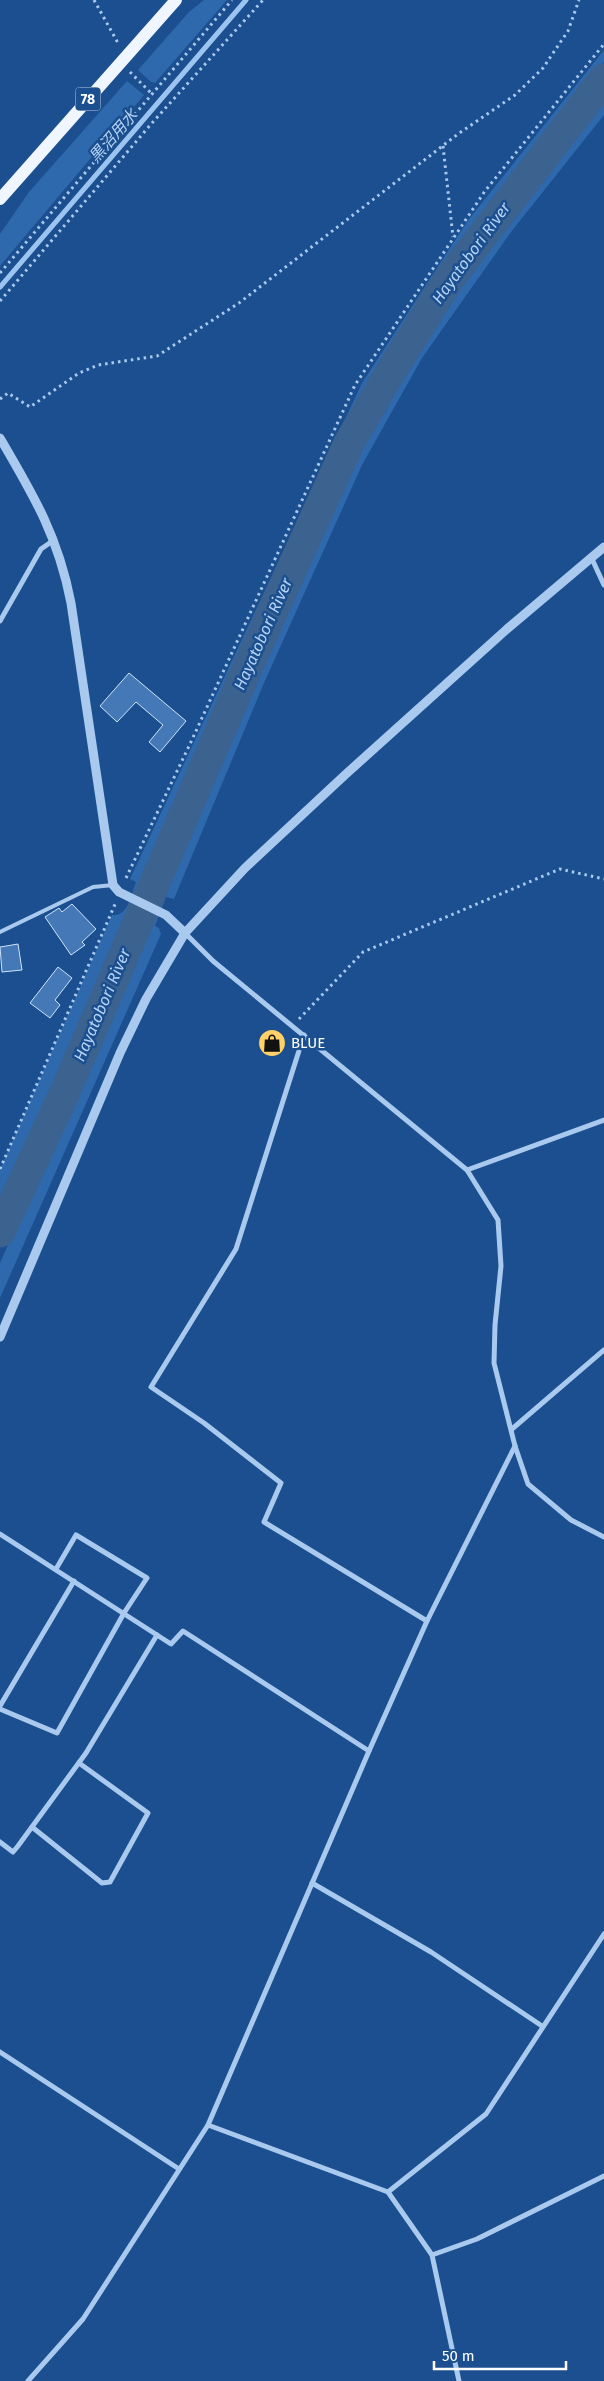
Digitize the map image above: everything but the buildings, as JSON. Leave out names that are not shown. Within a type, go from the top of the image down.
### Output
[{"type":"main road","name":"78","points":[[0,199],[176,0]]},
{"type":"street","points":[[0,438],[41,510],[64,568],[119,891],[166,915],[213,961],[294,1025],[467,1170],[498,1220],[501,1266],[495,1325],[494,1363],[515,1446],[528,1484],[572,1520],[604,1537]]},
{"type":"street","points":[[0,621],[41,549],[54,540]]},
{"type":"street","points":[[0,1337],[120,1053],[146,999],[185,933],[244,868],[346,774],[507,629],[604,547]]},
{"type":"street","points":[[592,559],[604,585]]},
{"type":"street","points":[[304,1035],[236,1248],[151,1387],[204,1423],[281,1483],[264,1522],[427,1621]]},
{"type":"street","points":[[467,1170],[604,1120]]},
{"type":"street","points":[[512,1429],[604,1350]]},
{"type":"street","points":[[28,2381],[83,2320],[208,2125],[369,1750],[427,1621],[515,1446]]},
{"type":"street","points":[[0,1534],[171,1644],[183,1631],[369,1750]]},
{"type":"street","points":[[56,1569],[76,1535],[147,1578],[124,1614],[57,1733],[0,1708],[74,1581]]},
{"type":"street","points":[[0,1842],[13,1852],[32,1827],[79,1763],[157,1635]]},
{"type":"street","points":[[32,1827],[102,1883],[110,1882],[148,1813],[79,1763]]},
{"type":"street","points":[[312,1883],[431,1952],[542,2026]]},
{"type":"street","points":[[388,2192],[486,2114],[604,1934]]},
{"type":"street","points":[[0,2052],[179,2169]]},
{"type":"street","points":[[208,2125],[388,2192],[432,2256],[459,2381]]},
{"type":"street","points":[[432,2256],[477,2239],[604,2176]]},
{"type":"lane","points":[[0,932],[93,887],[119,891]]},
{"type":"path","points":[[0,273],[232,0]]},
{"type":"path","points":[[0,301],[152,123],[263,0]]},
{"type":"path","points":[[0,399],[8,393],[30,407],[79,373],[98,365],[157,356],[239,303],[443,146],[515,95],[543,68],[568,30],[579,0]]},
{"type":"path","points":[[0,1169],[112,915],[119,891],[190,744],[355,386],[485,191],[604,44]]},
{"type":"path","points":[[443,146],[453,238]]},
{"type":"path","points":[[294,1025],[364,952],[560,869],[604,879]]},
{"type":"shaded area","points":[[204,0],[227,0],[155,83],[151,82],[138,70],[189,12]]},
{"type":"shaded area","points":[[604,50],[604,62],[442,273],[362,399],[254,633],[132,916],[0,1207],[0,1169],[112,915],[122,913],[128,904],[136,882],[130,879],[362,383],[469,219]]},
{"type":"shaded area","points":[[127,81],[144,95],[0,266],[0,234],[29,192]]},
{"type":"shaded area","points":[[604,98],[604,115],[511,232],[422,358],[362,465],[264,683],[174,899],[166,897],[155,926],[159,928],[161,934],[0,1298],[0,1263],[315,540],[387,398],[494,238]]},
{"type":"waterway","name":"黒沼用水","points":[[0,287],[246,0]]},
{"type":"waterway","name":"Hayatobori River","points":[[0,1232],[65,1092],[249,664],[349,443],[449,279],[604,79]]},
{"type":"place","name":"BLUE","points":[[272,1043]]}]
